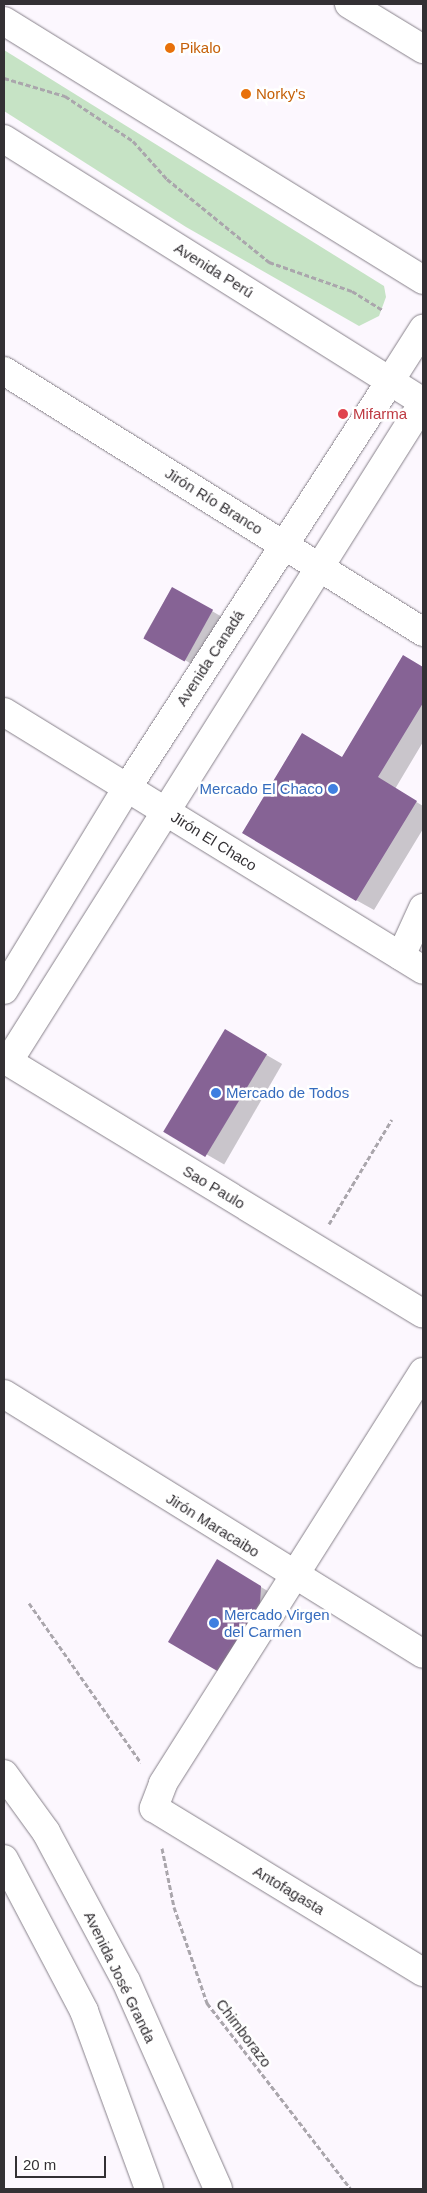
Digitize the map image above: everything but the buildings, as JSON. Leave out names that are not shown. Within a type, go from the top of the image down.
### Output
[{"type":"street","points":[[349,4],[423,50]]},
{"type":"street","points":[[4,21],[423,280]]},
{"type":"street","name":"Avenida Perú","points":[[4,139],[423,402]]},
{"type":"street","name":"Avenida Canadá","points":[[4,990],[127,788],[423,329]]},
{"type":"street","name":"Jirón Río Branco","points":[[4,371],[423,632]]},
{"type":"street","points":[[6,1061],[423,402]]},
{"type":"street","name":"Jirón El Chaco","points":[[4,712],[412,963]]},
{"type":"street","points":[[412,963],[423,908]]},
{"type":"street","name":"Sao Paulo","points":[[6,1061],[423,1314]]},
{"type":"street","points":[[154,1808],[163,1784],[293,1574],[423,1372]]},
{"type":"street","name":"Jirón Maracaibo","points":[[4,1394],[423,1654]]},
{"type":"street","name":"Avenida José Granda","points":[[4,1774],[46,1832],[126,1981],[218,2189]]},
{"type":"street","name":"Antofagasta","points":[[154,1808],[423,1972]]},
{"type":"street","points":[[4,1860],[84,2011],[143,2187]]},
{"type":"path","points":[[4,78],[65,96],[133,141],[167,179],[270,262],[352,291],[382,310]]},
{"type":"path","points":[[314,1248],[392,1119]]},
{"type":"path","name":"Chimborazo","points":[[29,1603],[146,1770],[174,1907],[207,2003],[351,2189]]},
{"type":"green space","points":[[4,50],[384,286],[386,297],[379,316],[359,326],[186,227],[4,111]]},
{"type":"place","name":"Pikalo","points":[[170,48]]},
{"type":"place","name":"Norky's","points":[[246,94]]},
{"type":"place","name":"Mifarma","points":[[343,414]]},
{"type":"place","name":"Mercado El Chaco","points":[[333,789]]},
{"type":"place","name":"Mercado de Todos","points":[[216,1093]]},
{"type":"place","name":"Mercado Virgen del Carmen","points":[[214,1623]]}]
